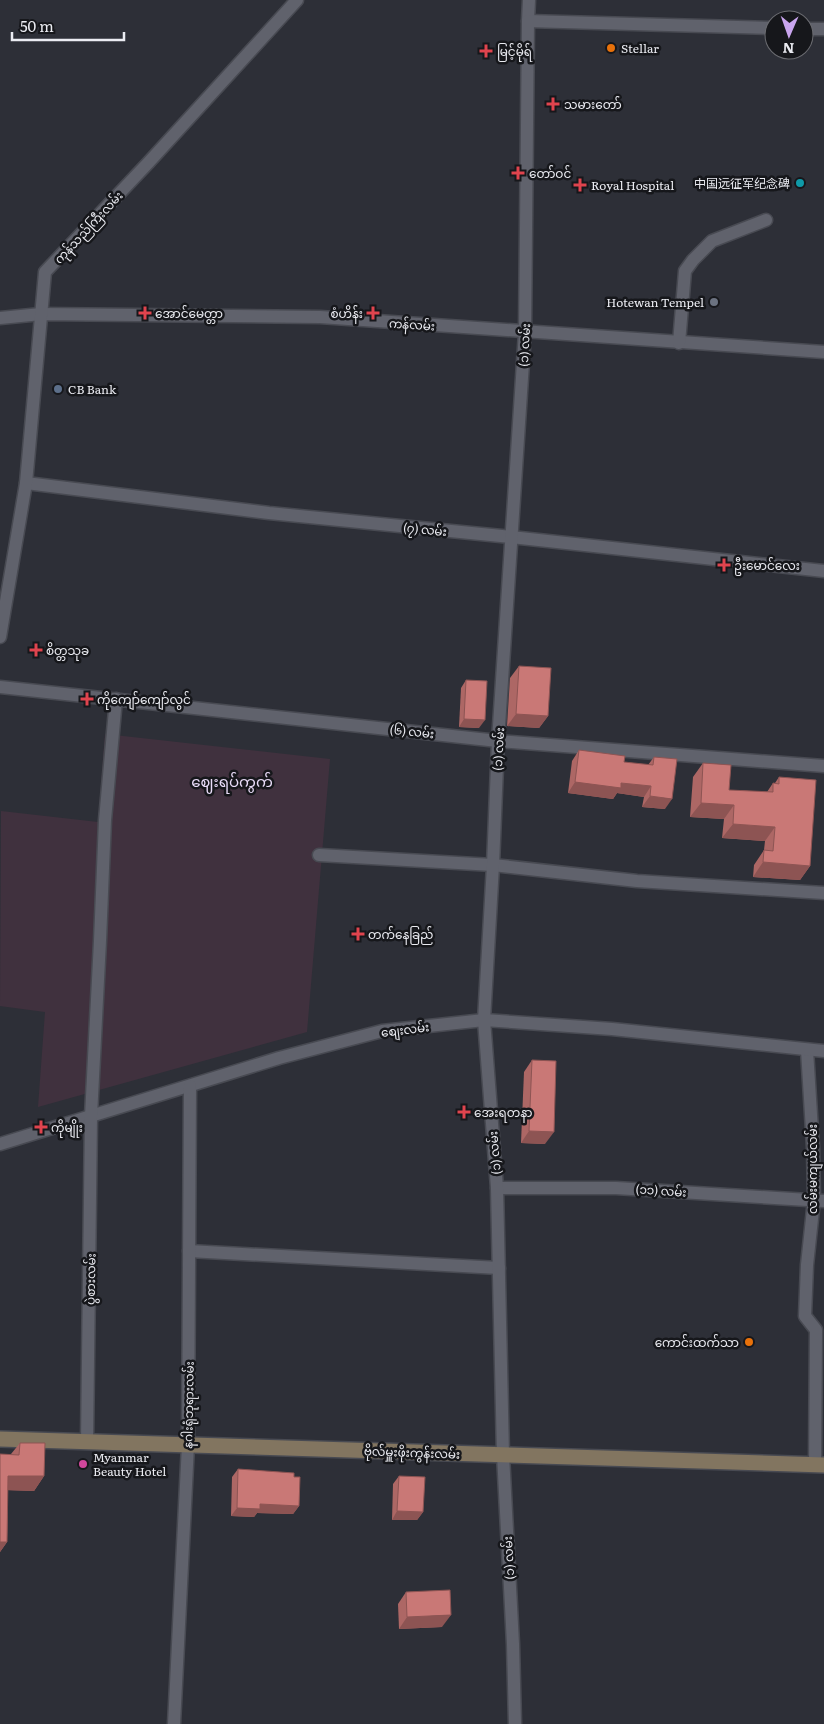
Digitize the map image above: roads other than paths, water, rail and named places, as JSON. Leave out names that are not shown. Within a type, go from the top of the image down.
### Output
[{"type":"street","name":"ကုန်သည်ကြီးလမ်း","points":[[0,637],[26,482],[45,272],[149,162],[297,0]]},
{"type":"street","points":[[529,0],[528,21],[764,28]]},
{"type":"street","name":"(၁) လမ်း","points":[[515,1724],[513,1644],[503,1455],[497,1188],[484,1020],[510,537],[525,332],[528,21]]},
{"type":"street","points":[[679,343],[685,271],[712,241],[766,220]]},
{"type":"street","name":"ကန်လမ်း","points":[[0,318],[41,314],[320,317],[824,352]]},
{"type":"street","name":"(၇) လမ်း","points":[[26,482],[269,513],[824,571]]},
{"type":"street","name":"(၆) လမ်း","points":[[0,687],[498,740],[824,766]]},
{"type":"street","name":"ပွဲစားလမ်း","points":[[87,1442],[91,1116],[104,820],[116,699]]},
{"type":"street","points":[[319,855],[493,865],[637,880],[824,893]]},
{"type":"street","name":"စျေးလမ်း","points":[[0,1144],[279,1058],[382,1031],[484,1020],[612,1030],[824,1051]]},
{"type":"street","name":"လမ်းမကျယ်လမ်း","points":[[807,1050],[813,1147],[819,1200],[807,1265],[805,1316],[816,1330],[819,1465]]},
{"type":"street","name":"နဂါးရုံဘုရားလမ်း","points":[[174,1724],[188,1445],[190,1086]]},
{"type":"street","name":"(၁၁) လမ်း","points":[[497,1188],[616,1188],[819,1200]]},
{"type":"street","points":[[189,1252],[499,1268]]},
{"type":"street","name":"ဗိုလ်မှူးဖိုးကွန်းလမ်း","points":[[0,1439],[819,1465]]},
{"type":"place","name":"Stellar","points":[[611,48]]},
{"type":"place","name":"မြင့်မိုရ်","points":[[486,51]]},
{"type":"place","name":"သမားတော်","points":[[553,104]]},
{"type":"place","name":"တော်ဝင်","points":[[518,173]]},
{"type":"place","name":"中国远征军纪念碑","points":[[800,183]]},
{"type":"place","name":"Royal Hospital","points":[[580,185]]},
{"type":"place","name":"Hotewan Tempel","points":[[714,302]]},
{"type":"place","name":"အောင်မေတ္တာ","points":[[145,313]]},
{"type":"place","name":"စံဟိန်း","points":[[373,313]]},
{"type":"place","name":"CB Bank","points":[[58,389]]},
{"type":"place","name":"ဦးမောင်လေး","points":[[724,565]]},
{"type":"place","name":"စိတ္တသုခ","points":[[36,650]]},
{"type":"place","name":"ကိုကျော်ကျော်လွင်","points":[[87,699]]},
{"type":"place","name":"တက်နေခြည်","points":[[358,934]]},
{"type":"place","name":"အေးရတနာ","points":[[464,1112]]},
{"type":"place","name":"ကိုမျိုး","points":[[41,1127]]},
{"type":"place","name":"ကောင်းထက်သာ","points":[[749,1342]]},
{"type":"place","name":"Myanmar Beauty Hotel","points":[[83,1464]]},
{"type":"district","name":"ဈေးရပ်ကွက်","points":[[232,780]]}]
